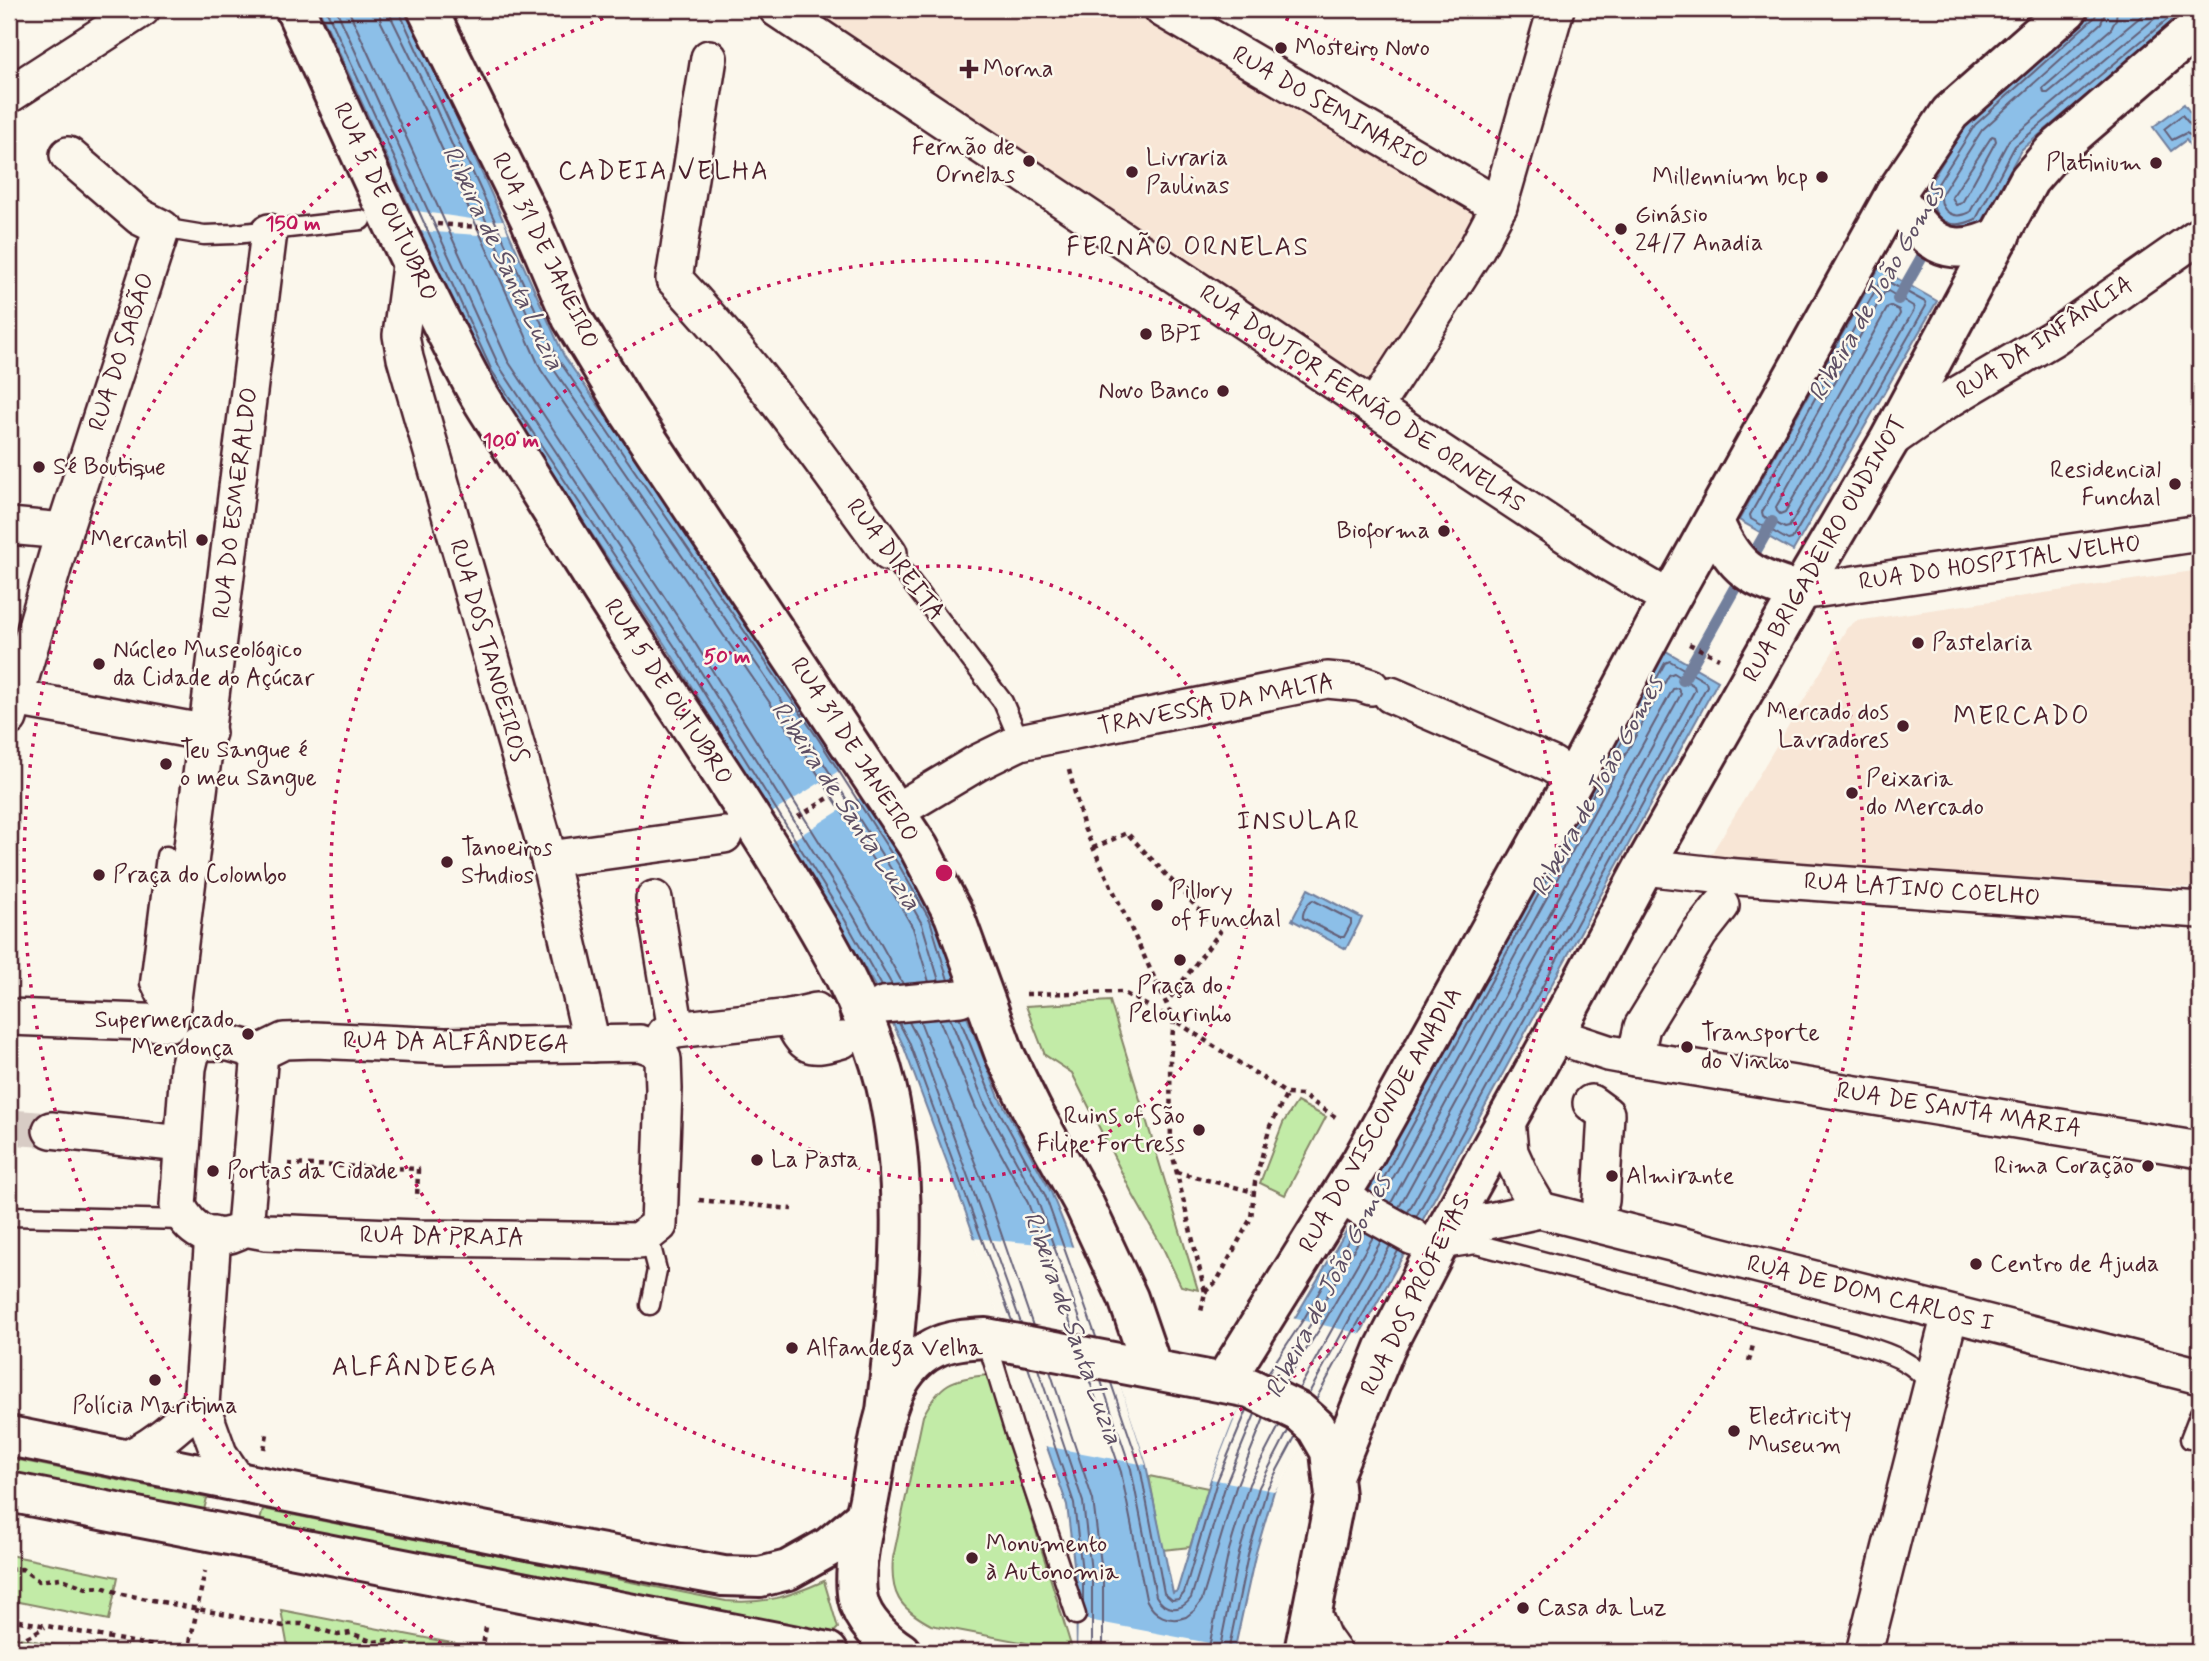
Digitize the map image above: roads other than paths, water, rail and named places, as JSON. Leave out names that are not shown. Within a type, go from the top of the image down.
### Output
[{"type":"main road","name":"RUA 5 DE OUTUBRO","points":[[295,9],[390,221],[474,387],[596,582],[764,838],[820,930],[858,1007],[886,1085],[897,1143],[901,1194],[902,1231],[897,1308],[886,1412]]},
{"type":"main road","name":"RUA 31 DE JANEIRO","points":[[427,9],[530,219],[572,318],[627,409],[919,848],[954,915],[1005,1055],[1032,1111],[1084,1204],[1128,1298],[1152,1368]]},
{"type":"main road","name":"RUA DO VISCONDE ANADIA","points":[[1237,1385],[1574,779],[1670,599],[1719,534],[1902,205],[1950,113],[2068,9]]},
{"type":"main road","name":"RUA BRIGADEIRO OUDINOT","points":[[1507,1120],[1644,867],[1787,588],[1889,441],[1983,242],[2054,150],[2200,24]]},
{"type":"main road","points":[[1902,205],[1922,232],[1951,247],[1983,242]]},
{"type":"main road","points":[[1719,534],[1742,566],[1787,588]]},
{"type":"main road","name":"RUA DOS PROFETAS","points":[[1334,1474],[1432,1238],[1507,1120]]},
{"type":"main road","points":[[901,1652],[888,1643],[864,1614],[858,1599],[858,1567],[865,1517],[886,1412],[895,1389],[908,1370],[934,1348],[965,1338],[994,1339],[1237,1385],[1283,1402],[1316,1427],[1330,1451],[1335,1496],[1304,1652]]},
{"type":"main road","points":[[9,1436],[522,1539],[723,1576],[760,1577],[788,1570],[829,1547],[865,1517]]},
{"type":"main road","points":[[9,1492],[828,1652]]},
{"type":"street","points":[[9,95],[142,9]]},
{"type":"street","name":"RUA DOUTOR FERNÃO DE ORNELAS","points":[[777,9],[1604,560],[1670,599]]},
{"type":"street","name":"RUA DO SEMINARIO","points":[[1162,9],[1499,206]]},
{"type":"street","points":[[1374,408],[1477,248],[1499,206],[1556,9]]},
{"type":"street","name":"RUA DIREITA","points":[[709,58],[674,279],[713,320],[775,398],[889,553]]},
{"type":"street","points":[[68,155],[140,217],[162,228]]},
{"type":"street","name":"RUA DO SABÃO","points":[[11,704],[26,664],[64,531],[162,228]]},
{"type":"street","name":"RUA DO ESMERALDO","points":[[170,1023],[269,232]]},
{"type":"street","name":"RUA DA INFÂNCIA","points":[[1889,441],[1940,405],[2053,338],[2200,235]]},
{"type":"street","name":"RUA DOS TANOEIROS","points":[[411,258],[401,335],[405,358],[549,859],[592,1044]]},
{"type":"street","points":[[9,526],[64,531]]},
{"type":"street","name":"RUA DO HOSPITAL VELHO","points":[[1787,588],[2200,533]]},
{"type":"street","name":"TRAVESSA DA MALTA","points":[[1020,742],[1327,680],[1350,681],[1381,691],[1551,764],[1574,779]]},
{"type":"street","points":[[11,704],[208,733]]},
{"type":"street","points":[[895,811],[977,763],[1020,742]]},
{"type":"street","points":[[549,859],[724,835]]},
{"type":"street","name":"RUA LATINO COELHO","points":[[1644,867],[1724,876],[2200,910]]},
{"type":"street","points":[[644,1238],[659,1225],[663,1059],[667,1040],[654,899]]},
{"type":"street","points":[[1635,1058],[1642,1027],[1699,934],[1721,906]]},
{"type":"street","points":[[883,1005],[960,998]]},
{"type":"street","points":[[9,1017],[170,1023]]},
{"type":"street","name":"RUA DA ALFÂNDEGA","points":[[257,1054],[284,1041],[445,1046],[640,1043],[817,1029]]},
{"type":"street","name":"RUA DE SANTA MARIA","points":[[1554,1035],[1608,1053],[1635,1058],[2200,1150]]},
{"type":"street","points":[[214,1228],[178,1206],[188,1068],[198,1043],[229,1043],[247,1048],[257,1054],[259,1063],[214,1228],[201,1404],[219,1454],[238,1482]]},
{"type":"street","points":[[1585,1089],[1606,1114],[1601,1201]]},
{"type":"street","points":[[1507,1120],[1510,1152],[1540,1210]]},
{"type":"street","points":[[51,1130],[182,1144]]},
{"type":"street","points":[[1359,1207],[1432,1238]]},
{"type":"street","name":"RUA DE DOM CARLOS I","points":[[1432,1238],[1540,1210],[2200,1376]]},
{"type":"street","name":"RUA DA PRAIA","points":[[214,1228],[417,1238],[644,1238]]},
{"type":"street","points":[[1864,1652],[1950,1314]]},
{"type":"street","points":[[123,1460],[155,1443],[201,1404]]},
{"type":"street","points":[[1313,1614],[1323,1638],[1333,1652]]},
{"type":"lane","points":[[162,228],[204,234],[269,232],[361,220]]},
{"type":"lane","name":"RUA DIREITA","points":[[889,553],[1003,702],[1020,742]]},
{"type":"lane","points":[[166,856],[150,983],[170,1023],[198,1043]]},
{"type":"lane","name":"RUA DA PRAIA","points":[[9,1216],[214,1228]]},
{"type":"lane","points":[[644,1238],[657,1270],[650,1305]]},
{"type":"lane","points":[[1432,1238],[1475,1244],[1853,1342],[1888,1353],[1913,1366],[1932,1387]]},
{"type":"lane","points":[[994,1339],[1018,1444],[1076,1615]]},
{"type":"lane","points":[[2190,1439],[2200,1413]]},
{"type":"water","name":"Ribeira de Santa Luzia","points":[[319,9],[404,9],[450,102],[564,356],[710,566],[906,864],[937,917],[965,1012],[999,1097],[1051,1192],[1068,1234],[1146,1465],[1173,1593],[1177,1591],[1211,1479],[1233,1423],[1352,1221],[1664,650],[1718,681],[1274,1491],[1255,1556],[1234,1652],[1077,1652],[1076,1581],[1067,1505],[966,1213],[903,1045],[877,990],[839,923],[673,657],[486,374]]},
{"type":"water","points":[[2094,9],[2190,9],[2021,150],[1981,224],[1966,231],[1941,228],[1925,206],[1925,191],[1969,120]]},
{"type":"water","points":[[2184,104],[2200,126],[2200,145],[2193,150],[2186,140],[2171,151],[2153,127]]},
{"type":"water","points":[[1879,268],[1937,301],[1793,551],[1739,520]]},
{"type":"water","points":[[1308,889],[1362,918],[1346,949],[1292,920]]},
{"type":"waterway","name":"Ribeira de João Gomes","points":[[1898,299],[1931,241]]},
{"type":"waterway","name":"Ribeira de João Gomes","points":[[1683,680],[1772,522]]},
{"type":"tunnel","points":[[9,1127],[51,1130]]},
{"type":"place","name":"Mosteiro Novo","points":[[1281,48]]},
{"type":"place","name":"Morna","points":[[969,69]]},
{"type":"place","name":"Fernão de Ornelas","points":[[1029,161]]},
{"type":"place","name":"Platinium","points":[[2156,163]]},
{"type":"place","name":"Livraria Paulinas","points":[[1132,172]]},
{"type":"place","name":"Millennium bcp","points":[[1822,177]]},
{"type":"place","name":"Ginásio 24/7 Anadia","points":[[1621,229]]},
{"type":"place","name":"BPI","points":[[1146,334]]},
{"type":"place","name":"Novo Banco","points":[[1223,391]]},
{"type":"place","name":"Sé Boutique","points":[[39,467]]},
{"type":"place","name":"Residencial Funchal","points":[[2175,484]]},
{"type":"place","name":"Bioforma","points":[[1444,531]]},
{"type":"place","name":"Mercantil","points":[[202,540]]},
{"type":"place","name":"Pastelaria","points":[[1918,643]]},
{"type":"place","name":"Núcleo Museológico da Cidade do Açúcar","points":[[99,664]]},
{"type":"place","name":"Mercado dos Lavradores","points":[[1903,726]]},
{"type":"place","name":"Teu Sangue é o meu Sangue","points":[[166,764]]},
{"type":"place","name":"Peixaria do Mercado","points":[[1852,793]]},
{"type":"place","name":"Tanoeiros Studios","points":[[447,862]]},
{"type":"place","name":"Praça do Colombo","points":[[99,875]]},
{"type":"place","name":"Pillory of Funchal","points":[[1157,905]]},
{"type":"place","name":"Praça do Pelourinho","points":[[1180,960]]},
{"type":"place","name":"Supermercado Mendonça","points":[[248,1034]]},
{"type":"place","name":"Transporte do Vinho","points":[[1687,1047]]},
{"type":"place","name":"Ruins of São Filipe Fortress","points":[[1199,1130]]},
{"type":"place","name":"La Pasta","points":[[757,1160]]},
{"type":"place","name":"Rima Coração","points":[[2148,1166]]},
{"type":"place","name":"Portas da Cidade","points":[[213,1171]]},
{"type":"place","name":"Almirante","points":[[1612,1176]]},
{"type":"place","name":"Centro de Ajuda","points":[[1976,1264]]},
{"type":"place","name":"Alfandega Velha","points":[[792,1348]]},
{"type":"place","name":"Polícia Maritima","points":[[155,1380]]},
{"type":"place","name":"Electricity Museum","points":[[1734,1431]]},
{"type":"place","name":"Monumento à Autonomia","points":[[972,1558]]},
{"type":"place","name":"Casa da Luz","points":[[1523,1608]]},
{"type":"district","name":"CADEIA VELHA","points":[[664,172]]},
{"type":"district","name":"FERNÃO ORNELAS","points":[[1188,248]]},
{"type":"district","name":"MERCADO","points":[[2022,717]]},
{"type":"district","name":"INSULAR","points":[[1299,822]]},
{"type":"district","name":"ALFÂNDEGA","points":[[415,1368]]}]
